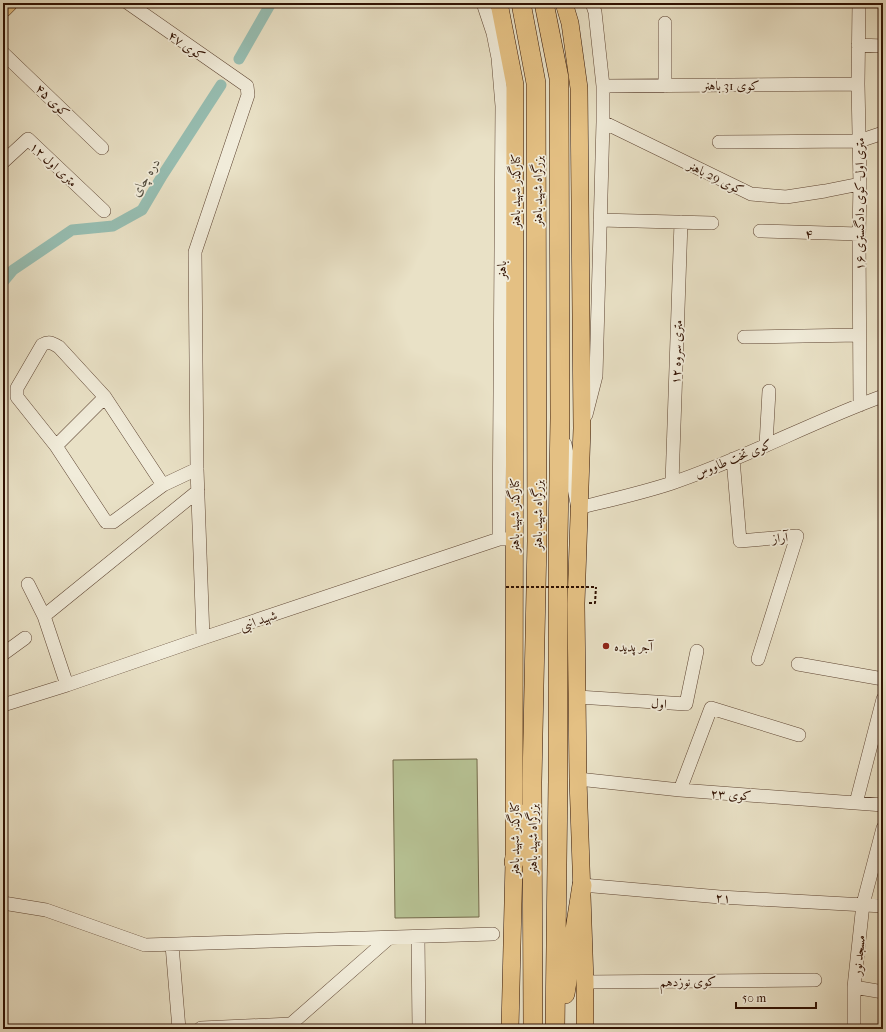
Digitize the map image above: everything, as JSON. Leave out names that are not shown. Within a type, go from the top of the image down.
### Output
[{"type":"highway","name":"بزرگراه شهید باهنر","points":[[521,3],[536,83],[537,540],[532,782],[533,1029]]},
{"type":"highway","name":"بزرگراه شهید باهنر","points":[[544,3],[559,78],[560,418],[555,1029]]},
{"type":"highway","points":[[514,862],[532,782]]},
{"type":"highway","points":[[559,1029],[582,885]]},
{"type":"main road","points":[[3,9],[9,3]]},
{"type":"main road","name":"کنارگذر شهید باهنر","points":[[499,3],[515,85],[506,539],[514,862],[510,1029]]},
{"type":"main road","points":[[564,3],[570,23],[579,88],[582,428],[578,508],[576,604],[578,779],[585,982],[585,1029]]},
{"type":"street","name":"کوی ۴۷","points":[[128,3],[247,86],[248,94],[196,252],[197,469]]},
{"type":"street","name":"باهنر","points":[[483,3],[493,33],[498,58],[502,106],[506,539]]},
{"type":"street","points":[[582,428],[596,376],[603,122],[603,86],[595,12],[592,3]]},
{"type":"street","name":"۱۶ متری اول-کوی دادگستری","points":[[859,3],[858,84],[860,184],[860,405]]},
{"type":"street","points":[[665,23],[665,86]]},
{"type":"street","points":[[858,45],[883,46]]},
{"type":"street","name":"کوی ۴۵","points":[[3,53],[102,148]]},
{"type":"street","name":"کوی 31 باهنر","points":[[603,86],[858,84]]},
{"type":"street","name":"کوی 29 باهنر","points":[[603,122],[751,194],[786,197],[860,184]]},
{"type":"street","points":[[719,142],[859,141],[883,133]]},
{"type":"street","name":"۱۲ متری اول","points":[[3,162],[28,139],[104,211]]},
{"type":"street","points":[[600,220],[712,223]]},
{"type":"street","name":"۱۲ متری سروه","points":[[672,483],[681,222]]},
{"type":"street","name":"۴","points":[[760,232],[859,234]]},
{"type":"street","points":[[744,337],[859,335]]},
{"type":"street","points":[[163,485],[105,397],[59,347],[52,342],[47,342],[42,345],[17,388],[17,397],[56,446],[106,522],[113,522],[163,485],[197,469],[203,638]]},
{"type":"street","points":[[766,445],[769,391]]},
{"type":"street","name":"کوی تخت طاووس","points":[[578,508],[672,483],[883,396]]},
{"type":"street","points":[[56,446],[105,397]]},
{"type":"street","points":[[560,418],[578,508]]},
{"type":"street","name":"آراز","points":[[733,459],[740,541],[797,536],[758,659]]},
{"type":"street","points":[[44,616],[198,491]]},
{"type":"street","name":"شهید انبی","points":[[3,705],[506,539]]},
{"type":"street","points":[[28,584],[44,616],[67,685]]},
{"type":"street","points":[[3,654],[25,638]]},
{"type":"street","name":"اول","points":[[578,697],[686,704],[697,651]]},
{"type":"street","points":[[798,664],[883,679]]},
{"type":"street","points":[[856,803],[883,700]]},
{"type":"street","points":[[680,790],[711,708],[799,734]]},
{"type":"street","name":"کوی ۲۳","points":[[578,779],[680,790],[883,805]]},
{"type":"street","name":"مسجد نور","points":[[854,1029],[854,987],[863,904],[883,828]]},
{"type":"street","name":"۲۱","points":[[582,885],[720,897],[883,906]]},
{"type":"street","points":[[3,903],[46,910],[145,945],[494,934]]},
{"type":"street","points":[[418,937],[419,1029]]},
{"type":"street","points":[[201,1028],[291,1024],[388,938]]},
{"type":"street","points":[[172,945],[179,1029]]},
{"type":"street","name":"کوی نوزدهم","points":[[585,982],[815,980]]},
{"type":"street","points":[[854,987],[883,992]]},
{"type":"path","points":[[506,587],[596,587],[595,603]]},
{"type":"green space","points":[[477,759],[479,917],[395,918],[393,760]]},
{"type":"waterway","name":"دره چای","points":[[239,59],[271,3]]},
{"type":"waterway","name":"دره چای","points":[[3,282],[13,270],[72,230],[113,226],[142,210],[162,176],[221,85]]},
{"type":"place","name":"آجر پدیده","points":[[606,646]]}]
